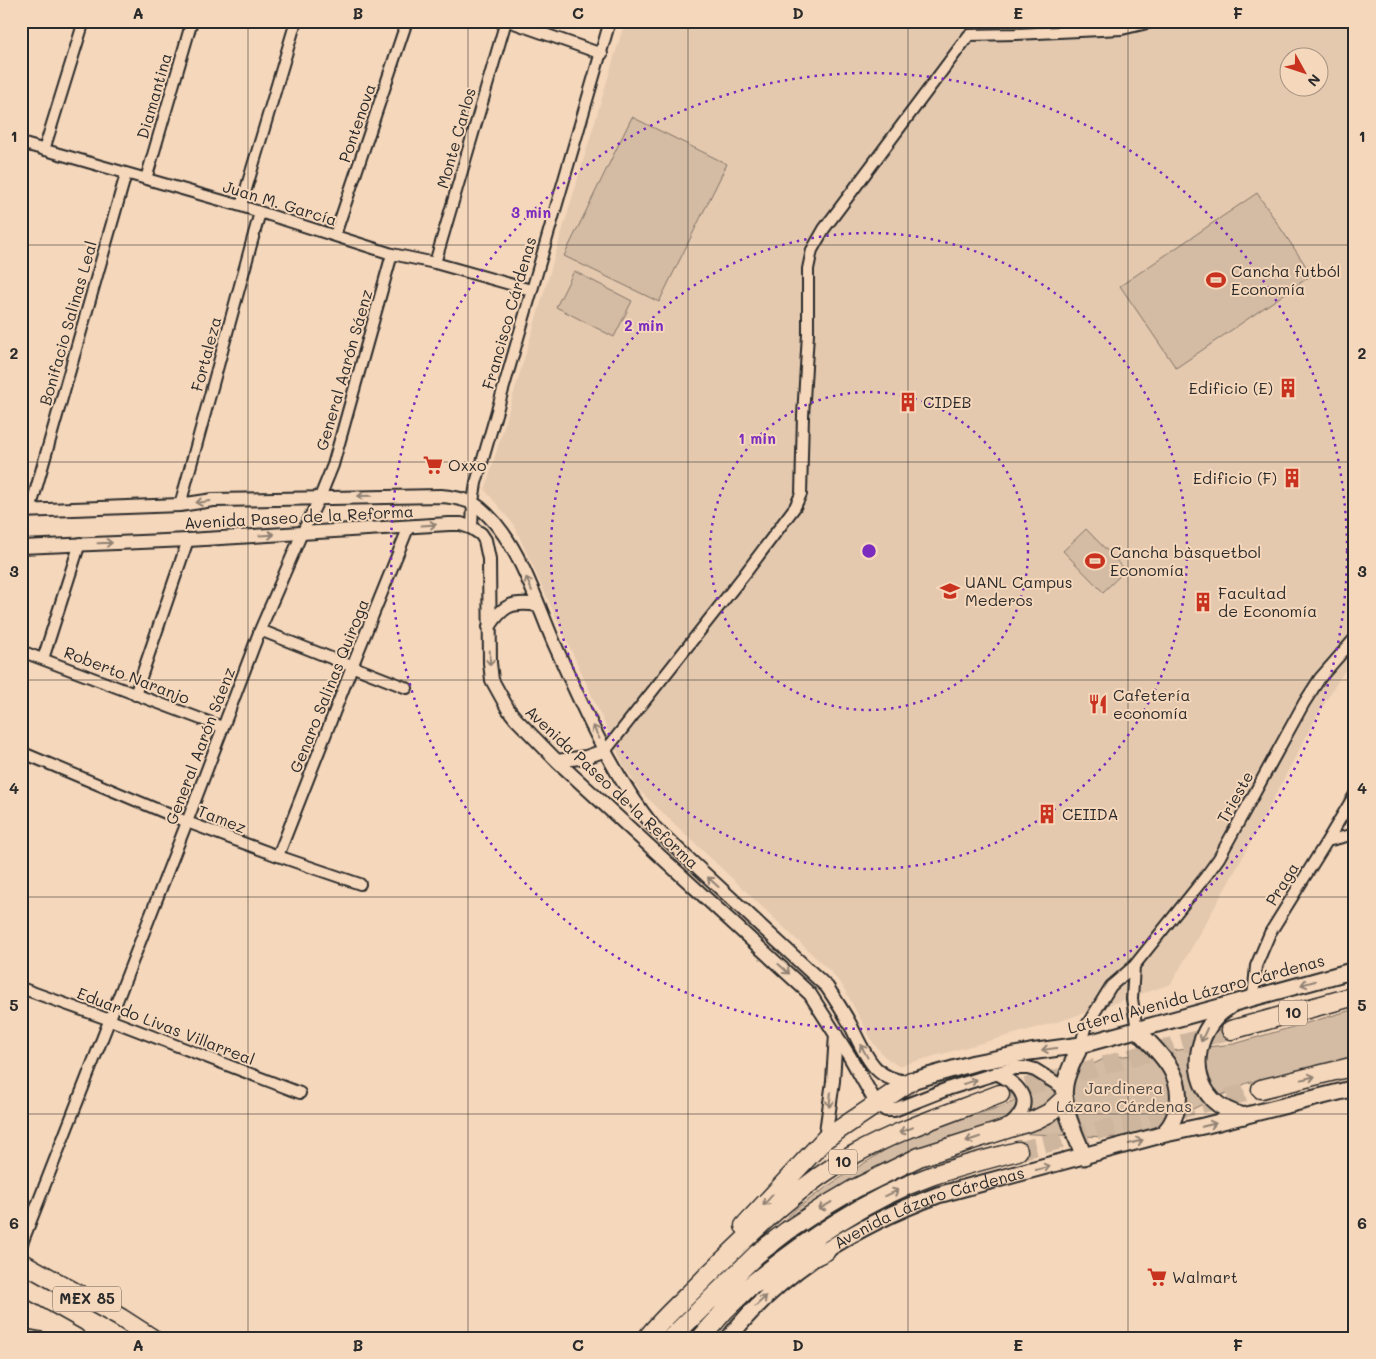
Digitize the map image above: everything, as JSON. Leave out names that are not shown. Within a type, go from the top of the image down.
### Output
[{"type":"highway","name":"10","points":[[1231,1030],[1355,996]]},
{"type":"highway","points":[[1261,1089],[1355,1066]]},
{"type":"highway","points":[[684,1299],[715,1257],[825,1139],[876,1104],[905,1081]]},
{"type":"highway","name":"10","points":[[647,1338],[684,1299],[778,1209],[812,1182],[852,1156],[890,1136],[1000,1094]]},
{"type":"highway","points":[[671,1338],[756,1254],[822,1208],[854,1189],[919,1156],[1042,1117],[1064,1094]]},
{"type":"highway","name":"Avenida Lázaro Cárdenas","points":[[701,1338],[725,1310],[779,1262],[868,1204],[930,1176],[1018,1151]]},
{"type":"highway","points":[[750,1286],[826,1252]]},
{"type":"highway","name":"MEX 85","points":[[21,1262],[121,1318],[152,1338]]},
{"type":"highway","points":[[671,1338],[712,1272]]},
{"type":"highway","name":"MEX 85","points":[[21,1307],[76,1338]]},
{"type":"main road","name":"Lateral Avenida Lázaro Cárdenas","points":[[905,1081],[974,1063],[1080,1045],[1355,970]]},
{"type":"main road","points":[[1238,1002],[1221,1012],[1210,1023],[1201,1042],[1198,1063],[1202,1083],[1213,1100],[1226,1109],[1244,1116]]},
{"type":"main road","points":[[1137,1030],[1171,1067],[1178,1087],[1174,1118],[1161,1135]]},
{"type":"main road","points":[[1080,1045],[1067,1075],[1064,1094],[1068,1116],[1084,1157]]},
{"type":"main road","points":[[1161,1135],[1355,1088]]},
{"type":"main road","name":"Avenida Lázaro Cárdenas","points":[[729,1338],[743,1318],[785,1280],[826,1252],[906,1207],[938,1195],[1161,1135]]},
{"type":"street","points":[[44,150],[84,21]]},
{"type":"street","name":"Diamantina","points":[[146,178],[192,21]]},
{"type":"street","points":[[242,206],[296,21]]},
{"type":"street","name":"Pontenova","points":[[335,235],[407,21]]},
{"type":"street","points":[[507,21],[602,54]]},
{"type":"street","name":"Monte Carlos","points":[[435,263],[507,21]]},
{"type":"street","name":"Francisco Cárdenas","points":[[472,528],[476,483],[531,290],[602,54],[610,21]]},
{"type":"street","points":[[557,761],[586,757],[606,750],[744,575],[798,500],[801,494],[803,479],[803,416],[808,334],[808,269],[812,250],[824,229],[969,35],[1122,29],[1156,21]]},
{"type":"street","name":"Juan M. García","points":[[21,143],[242,206],[392,254],[435,263],[531,290]]},
{"type":"street","name":"Bonifacio Salinas Leal","points":[[26,511],[126,174]]},
{"type":"street","name":"Fortaleza","points":[[180,505],[260,212]]},
{"type":"street","name":"General Aarón Sáenz","points":[[21,1246],[260,630],[302,533],[320,497],[332,465],[392,254]]},
{"type":"street","name":"Avenida Paseo de la Reforma","points":[[26,511],[180,505],[213,500],[320,497],[441,496],[455,497],[473,502],[496,524],[515,554],[578,695],[632,799],[653,826],[827,987],[870,1062],[884,1076],[905,1081]]},
{"type":"street","name":"Avenida Paseo de la Reforma","points":[[21,548],[449,524],[461,524],[472,528],[481,534],[485,540],[489,559],[489,628],[492,680],[508,709],[557,761],[810,994],[836,1034],[876,1104]]},
{"type":"street","name":"Genaro Salinas Quiroga","points":[[278,856],[409,526]]},
{"type":"street","points":[[135,695],[188,540]]},
{"type":"street","points":[[44,659],[80,544]]},
{"type":"street","points":[[489,628],[496,616],[511,604],[526,603],[538,605]]},
{"type":"street","points":[[260,630],[407,688]]},
{"type":"street","name":"Trieste","points":[[1080,1045],[1085,1028],[1111,986],[1134,966],[1219,858],[1304,703],[1320,678],[1355,638]]},
{"type":"street","name":"Roberto Naranjo","points":[[21,651],[222,727]]},
{"type":"street","name":"Tamez","points":[[22,753],[187,822],[360,884]]},
{"type":"street","name":"Praga","points":[[1253,998],[1256,966],[1270,933],[1355,794]]},
{"type":"street","points":[[1327,841],[1355,834]]},
{"type":"street","points":[[1134,966],[1132,999],[1137,1030]]},
{"type":"street","name":"Eduardo Livas Villarreal","points":[[21,988],[300,1093]]},
{"type":"street","points":[[825,1139],[833,1081],[836,1034]]},
{"type":"street","points":[[876,1104],[886,1110],[894,1110],[950,1088],[1014,1068],[1035,1070],[1064,1094]]},
{"type":"street","points":[[996,1073],[1016,1085],[1023,1094],[1023,1106],[1020,1115],[1005,1129]]},
{"type":"street","points":[[21,1321],[59,1328]]},
{"type":"shaded area","name":"UANL Campus Mederos","points":[[625,21],[1355,21],[1355,657],[1318,714],[1239,864],[1171,984],[1057,1022],[898,1066],[884,1056],[874,1044],[842,985],[830,971],[640,791],[624,766],[514,525],[485,490]]},
{"type":"green space","points":[[632,117],[727,164],[659,302],[564,256]]},
{"type":"green space","name":"Cancha futból Economía","points":[[1257,193],[1312,275],[1176,368],[1120,286]]},
{"type":"green space","points":[[574,271],[632,301],[614,337],[556,307]]},
{"type":"green space","name":"Cancha bàsquetbol Economía","points":[[1086,529],[1126,570],[1103,592],[1063,551]]},
{"type":"green space","name":"Jardinera Lázaro Cárdenas","points":[[1355,1009],[1355,1059],[1247,1083],[1132,1138],[1009,1133],[918,1160],[736,1265],[797,1208],[834,1182],[895,1144],[963,1118],[1004,1106],[1106,1058],[1234,1044]]},
{"type":"tunnel","points":[[1000,1094],[1231,1030]]},
{"type":"tunnel","points":[[1018,1151],[1261,1089]]},
{"type":"place","name":"Cancha futból Economía","points":[[1216,280]]},
{"type":"place","name":"Edificio (E)","points":[[1288,388]]},
{"type":"place","name":"CIDEB","points":[[908,402]]},
{"type":"place","name":"Oxxo","points":[[433,465]]},
{"type":"place","name":"Edificio (F)","points":[[1292,478]]},
{"type":"place","name":"Cancha bàsquetbol Economía","points":[[1095,561]]},
{"type":"place","name":"UANL Campus Mederos","points":[[950,591]]},
{"type":"place","name":"Facultad de Economía","points":[[1203,602]]},
{"type":"place","name":"Cafetería economía","points":[[1098,704]]},
{"type":"place","name":"CEIIDA","points":[[1047,814]]},
{"type":"place","name":"Walmart","points":[[1157,1277]]}]
